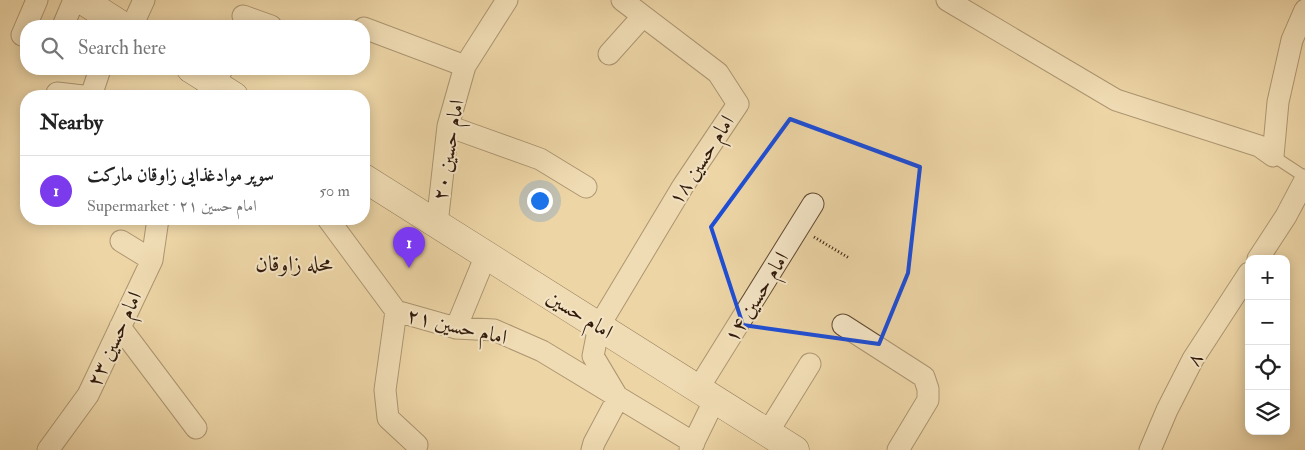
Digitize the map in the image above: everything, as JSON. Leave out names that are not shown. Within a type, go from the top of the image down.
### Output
[{"type":"street","points":[[28,20],[37,0]]},
{"type":"street","points":[[66,20],[74,0]]},
{"type":"street","points":[[82,0],[113,20]]},
{"type":"street","points":[[126,20],[144,0]]},
{"type":"street","name":"امام حسین ۲۰","points":[[437,224],[448,126],[465,66],[507,0]]},
{"type":"street","name":"امام حسین ۱۸","points":[[599,326],[683,186],[738,104],[718,73],[622,0]]},
{"type":"street","points":[[947,0],[1116,100],[1258,146],[1273,156],[1278,102],[1292,40],[1305,10]]},
{"type":"street","points":[[244,14],[258,20]]},
{"type":"street","points":[[610,54],[642,16]]},
{"type":"street","points":[[370,30],[465,66]]},
{"type":"street","points":[[93,90],[98,75]]},
{"type":"street","points":[[201,75],[219,86]]},
{"type":"street","points":[[448,126],[540,159],[586,187]]},
{"type":"street","points":[[1261,255],[1286,216],[1305,178]]},
{"type":"street","name":"امام حسین","points":[[370,182],[795,450]]},
{"type":"street","name":"امام حسین ۱۴","points":[[692,447],[707,394],[813,204]]},
{"type":"street","name":"امام حسین ۲۳","points":[[48,450],[88,395],[152,260],[157,225]]},
{"type":"street","name":"امام حسین ۲۱","points":[[332,225],[396,311],[456,328],[494,330],[542,350],[692,447]]},
{"type":"street","points":[[120,240],[152,260]]},
{"type":"street","points":[[456,328],[486,255]]},
{"type":"street","name":"۸","points":[[1150,450],[1167,410],[1193,359],[1245,279]]},
{"type":"street","points":[[396,311],[385,390],[388,418],[417,445]]},
{"type":"street","points":[[843,325],[924,377],[928,389],[928,400],[898,450]]},
{"type":"street","points":[[592,450],[618,398],[594,356],[599,326]]},
{"type":"street","points":[[120,327],[196,428]]},
{"type":"street","points":[[768,432],[810,364]]},
{"type":"lane","points":[[1273,156],[1305,178]]},
{"type":"path","points":[[799,228],[849,258]]},
{"type":"highlighted area","points":[[790,119],[920,167],[908,273],[879,344],[743,325],[711,227]]},
{"type":"place","name":"سوپر موادغذایی زاوقان مارکت","points":[[409,268]]},
{"type":"district","name":"محله زاوقان","points":[[294,263]]}]
